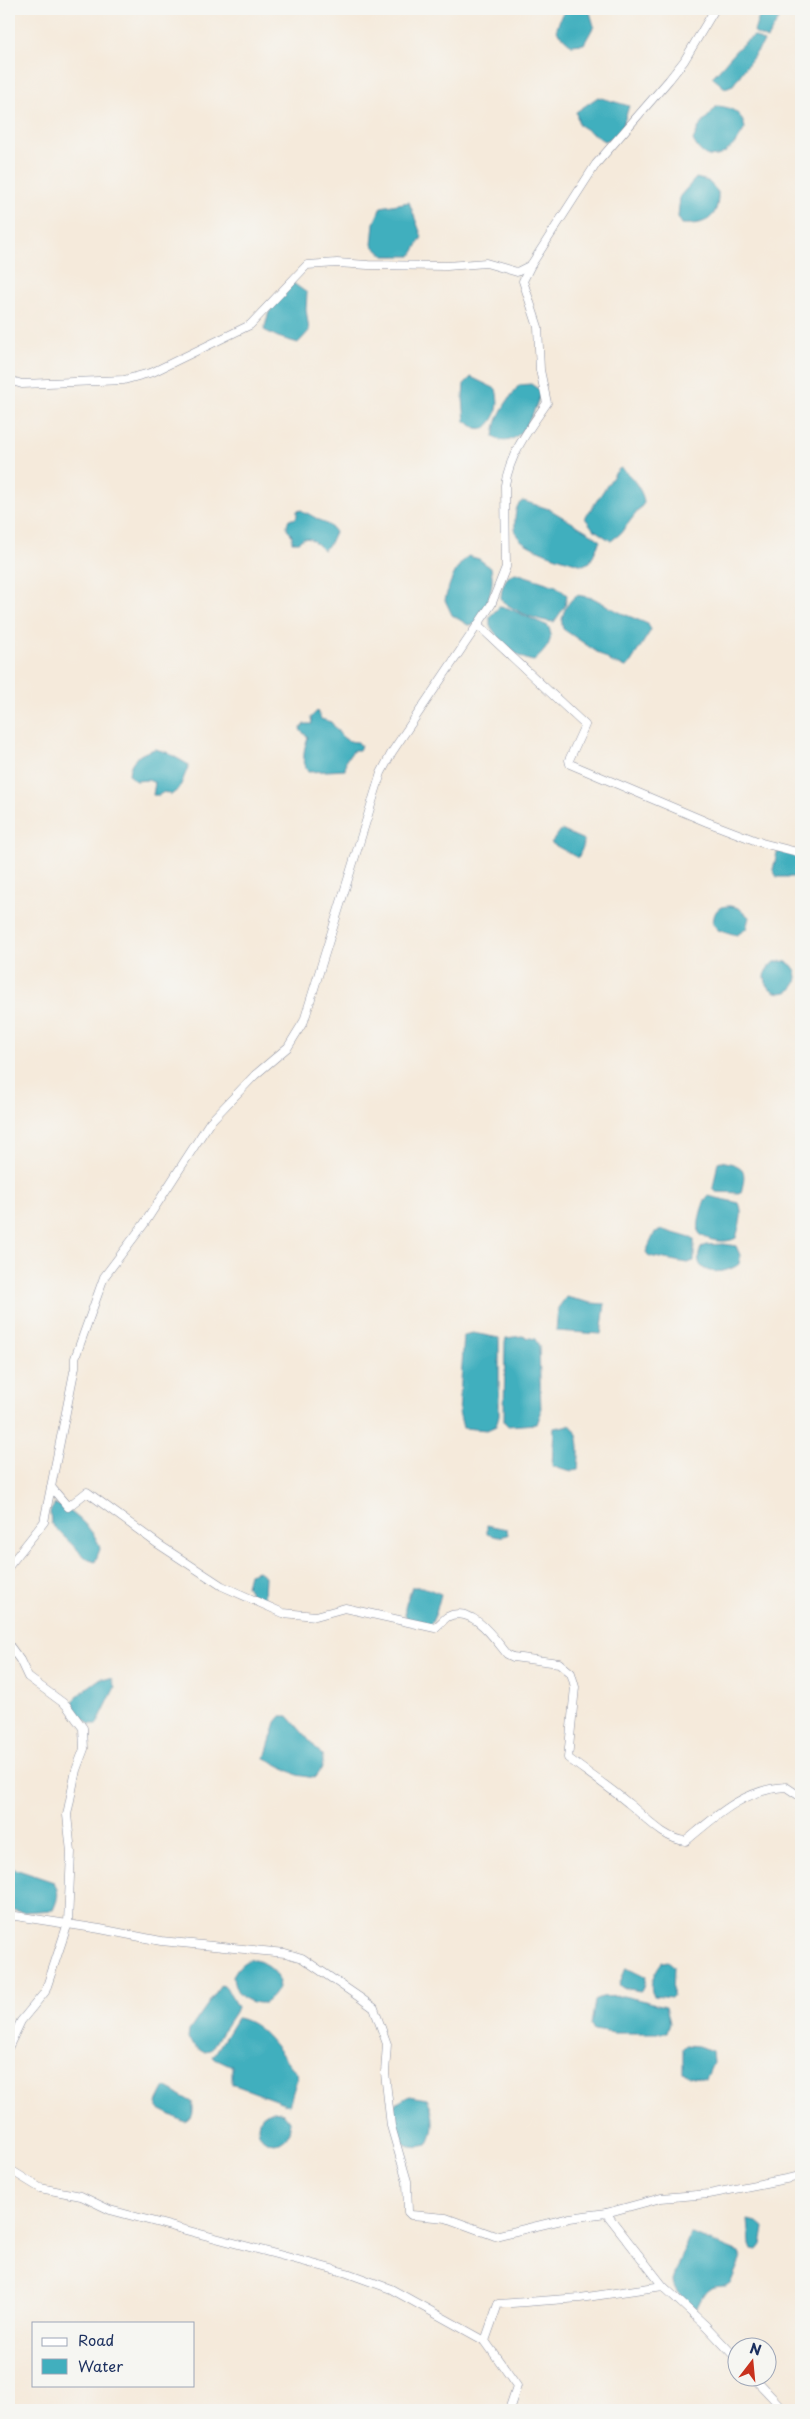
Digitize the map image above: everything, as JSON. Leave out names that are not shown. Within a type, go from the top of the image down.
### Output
[{"type":"street","points":[[9,1566],[44,1522],[75,1367],[75,1358],[104,1277],[144,1224],[210,1122],[256,1075],[288,1047],[304,1021],[381,773],[392,752],[491,605],[506,567],[505,485],[510,462],[523,438],[547,403],[540,370],[538,327],[523,281],[531,265],[596,164],[684,61],[715,9]]},
{"type":"street","points":[[9,380],[22,384],[124,380],[153,372],[250,325],[307,265],[337,263],[447,266],[486,263],[517,272],[531,265]]},
{"type":"street","points":[[478,625],[585,725],[572,749],[569,760],[570,764],[762,843],[801,853]]},
{"type":"street","points":[[51,1488],[68,1507],[87,1492],[158,1544],[222,1586],[283,1613],[316,1616],[345,1608],[435,1628],[447,1617],[468,1615],[513,1657],[559,1663],[571,1673],[575,1687],[568,1758],[628,1803],[661,1831],[676,1840],[686,1841],[724,1809],[752,1794],[786,1787],[801,1797]]},
{"type":"street","points":[[9,1646],[20,1660],[28,1676],[66,1705],[83,1728],[84,1749],[76,1770],[67,1815],[71,1852],[68,1924],[44,1992],[21,2021],[9,2046]]},
{"type":"street","points":[[9,1915],[161,1941],[274,1951],[302,1958],[374,2008],[387,2044],[385,2073],[391,2126],[407,2181],[408,2212],[411,2215],[446,2218],[495,2236],[570,2218],[606,2213],[661,2198],[709,2194],[801,2176]]},
{"type":"street","points":[[9,2169],[40,2188],[81,2196],[110,2210],[365,2280],[391,2289],[485,2340],[517,2386],[509,2410]]},
{"type":"street","points":[[606,2213],[663,2286],[728,2349]]},
{"type":"street","points":[[485,2340],[498,2304],[580,2298],[663,2286]]},
{"type":"street","points":[[761,2386],[784,2410]]},
{"type":"water","points":[[568,9],[589,9],[594,26],[584,44],[571,45],[556,31],[561,16]]},
{"type":"water","points":[[762,9],[773,12],[779,19],[767,39],[756,34],[754,31]]},
{"type":"water","points":[[754,36],[764,42],[733,85],[725,88],[712,77],[737,50]]},
{"type":"water","points":[[598,97],[629,106],[623,125],[616,137],[604,141],[579,125],[576,112]]},
{"type":"water","points":[[717,106],[732,109],[736,112],[744,123],[745,128],[728,150],[714,157],[706,155],[699,150],[693,140],[699,127]]},
{"type":"water","points":[[696,178],[708,181],[718,192],[716,209],[704,221],[682,224],[678,217],[680,196]]},
{"type":"water","points":[[409,202],[422,237],[411,256],[384,256],[372,245],[374,223],[381,207]]},
{"type":"water","points":[[293,283],[307,293],[306,309],[309,331],[298,343],[278,337],[264,330],[269,312]]},
{"type":"water","points":[[471,377],[496,389],[497,411],[489,425],[484,429],[476,428],[465,421],[464,384]]},
{"type":"water","points":[[531,384],[541,391],[535,409],[525,427],[511,440],[503,441],[494,437],[499,416],[510,397],[519,385]]},
{"type":"water","points":[[620,468],[636,483],[644,503],[620,534],[611,541],[593,529],[585,518]]},
{"type":"water","points":[[523,501],[549,509],[595,536],[600,541],[590,562],[583,565],[568,561],[538,550],[518,537],[515,530],[515,518],[517,508]]},
{"type":"water","points":[[302,510],[305,514],[307,513],[330,526],[335,532],[329,545],[323,550],[311,539],[304,538],[298,542],[292,542],[292,535],[287,528],[288,521],[297,516],[297,511]]},
{"type":"water","points":[[468,556],[479,559],[491,568],[492,583],[484,610],[476,624],[468,625],[452,615],[445,600],[453,576],[459,565]]},
{"type":"water","points":[[516,573],[556,586],[567,595],[565,606],[554,622],[526,615],[501,600],[506,580]]},
{"type":"water","points":[[577,595],[593,598],[619,612],[648,624],[651,630],[629,665],[626,667],[613,663],[563,629],[562,620],[565,610]]},
{"type":"water","points":[[499,607],[508,608],[548,626],[551,636],[550,641],[545,650],[534,661],[515,653],[490,626],[490,616]]},
{"type":"water","points":[[317,711],[321,719],[331,722],[345,739],[358,742],[361,746],[359,750],[354,750],[346,760],[345,770],[308,772],[306,768],[304,754],[308,737],[300,730],[304,724],[312,724],[311,717]]},
{"type":"water","points":[[155,749],[166,752],[189,765],[179,789],[171,795],[164,792],[159,795],[153,795],[155,783],[148,780],[135,781],[129,774],[134,760],[141,754]]},
{"type":"water","points":[[561,830],[584,840],[578,858],[551,843]]},
{"type":"water","points":[[781,851],[801,856],[801,877],[777,877],[773,870],[777,853]]},
{"type":"water","points":[[731,906],[739,908],[749,917],[746,929],[737,935],[718,930],[713,924],[714,915],[720,908]]},
{"type":"water","points":[[781,961],[793,965],[797,977],[793,989],[781,993],[769,989],[765,977],[769,965]]},
{"type":"water","points":[[721,1161],[735,1165],[742,1170],[744,1179],[741,1193],[716,1192],[713,1188],[718,1162]]},
{"type":"water","points":[[708,1196],[739,1203],[741,1216],[736,1238],[727,1241],[716,1241],[706,1238],[699,1233],[700,1213]]},
{"type":"water","points":[[663,1230],[694,1239],[694,1261],[687,1263],[649,1256],[646,1252],[655,1232]]},
{"type":"water","points":[[724,1244],[736,1246],[740,1255],[739,1264],[733,1268],[717,1272],[704,1269],[700,1264],[699,1257],[701,1248],[706,1245]]},
{"type":"water","points":[[566,1297],[605,1304],[601,1334],[556,1331],[558,1308]]},
{"type":"water","points":[[473,1333],[499,1338],[499,1415],[496,1426],[487,1430],[463,1428],[459,1412],[464,1335]]},
{"type":"water","points":[[522,1336],[535,1339],[539,1346],[541,1413],[537,1424],[507,1426],[504,1421],[505,1343],[506,1338]]},
{"type":"water","points":[[570,1425],[574,1429],[579,1446],[578,1470],[572,1471],[552,1466],[554,1428]]},
{"type":"water","points":[[55,1504],[76,1516],[94,1536],[100,1549],[95,1562],[87,1559],[51,1524],[50,1511]]},
{"type":"water","points":[[487,1525],[507,1529],[508,1535],[498,1537],[487,1534]]},
{"type":"water","points":[[258,1571],[265,1576],[264,1598],[262,1600],[252,1596],[246,1586],[249,1574]]},
{"type":"water","points":[[412,1587],[423,1587],[441,1594],[431,1624],[407,1619],[405,1607]]},
{"type":"water","points":[[101,1678],[111,1679],[115,1687],[97,1724],[89,1724],[74,1709],[73,1701]]},
{"type":"water","points":[[281,1716],[288,1716],[322,1755],[322,1768],[314,1778],[297,1775],[265,1758],[276,1722]]},
{"type":"water","points":[[9,1867],[54,1882],[58,1896],[53,1910],[22,1912],[9,1909]]},
{"type":"water","points":[[255,1959],[270,1968],[278,1978],[277,1990],[265,2003],[252,2002],[242,1997],[234,1983],[233,1976],[239,1966]]},
{"type":"water","points":[[668,1961],[674,1966],[673,1996],[671,1998],[654,1996],[651,1988],[655,1974],[662,1962]]},
{"type":"water","points":[[626,1968],[646,1977],[644,1988],[640,1991],[623,1988],[619,1985]]},
{"type":"water","points":[[221,1985],[226,1987],[237,2007],[211,2049],[206,2052],[201,2051],[188,2039],[189,2031]]},
{"type":"water","points":[[623,1996],[666,2006],[670,2023],[667,2033],[614,2033],[594,2030],[591,2025],[595,2001],[602,1997]]},
{"type":"water","points":[[237,2018],[247,2021],[263,2032],[296,2072],[297,2079],[289,2105],[232,2084],[232,2066],[213,2057]]},
{"type":"water","points":[[686,2045],[698,2046],[712,2051],[713,2063],[706,2079],[689,2076],[683,2071],[683,2048]]},
{"type":"water","points":[[165,2087],[192,2102],[193,2114],[188,2121],[185,2122],[157,2108],[157,2103]]},
{"type":"water","points":[[409,2096],[427,2099],[430,2104],[433,2116],[433,2129],[427,2145],[408,2146],[399,2137],[395,2122],[394,2105]]},
{"type":"water","points":[[274,2111],[280,2112],[285,2116],[289,2121],[289,2133],[285,2138],[280,2142],[274,2143],[268,2142],[263,2138],[259,2133],[258,2127],[259,2121],[263,2116],[268,2112]]},
{"type":"water","points":[[748,2220],[758,2222],[764,2227],[761,2245],[757,2250],[752,2249],[750,2244]]},
{"type":"water","points":[[690,2233],[739,2253],[741,2258],[731,2282],[726,2286],[714,2287],[707,2291],[696,2309],[678,2293],[673,2281]]}]
